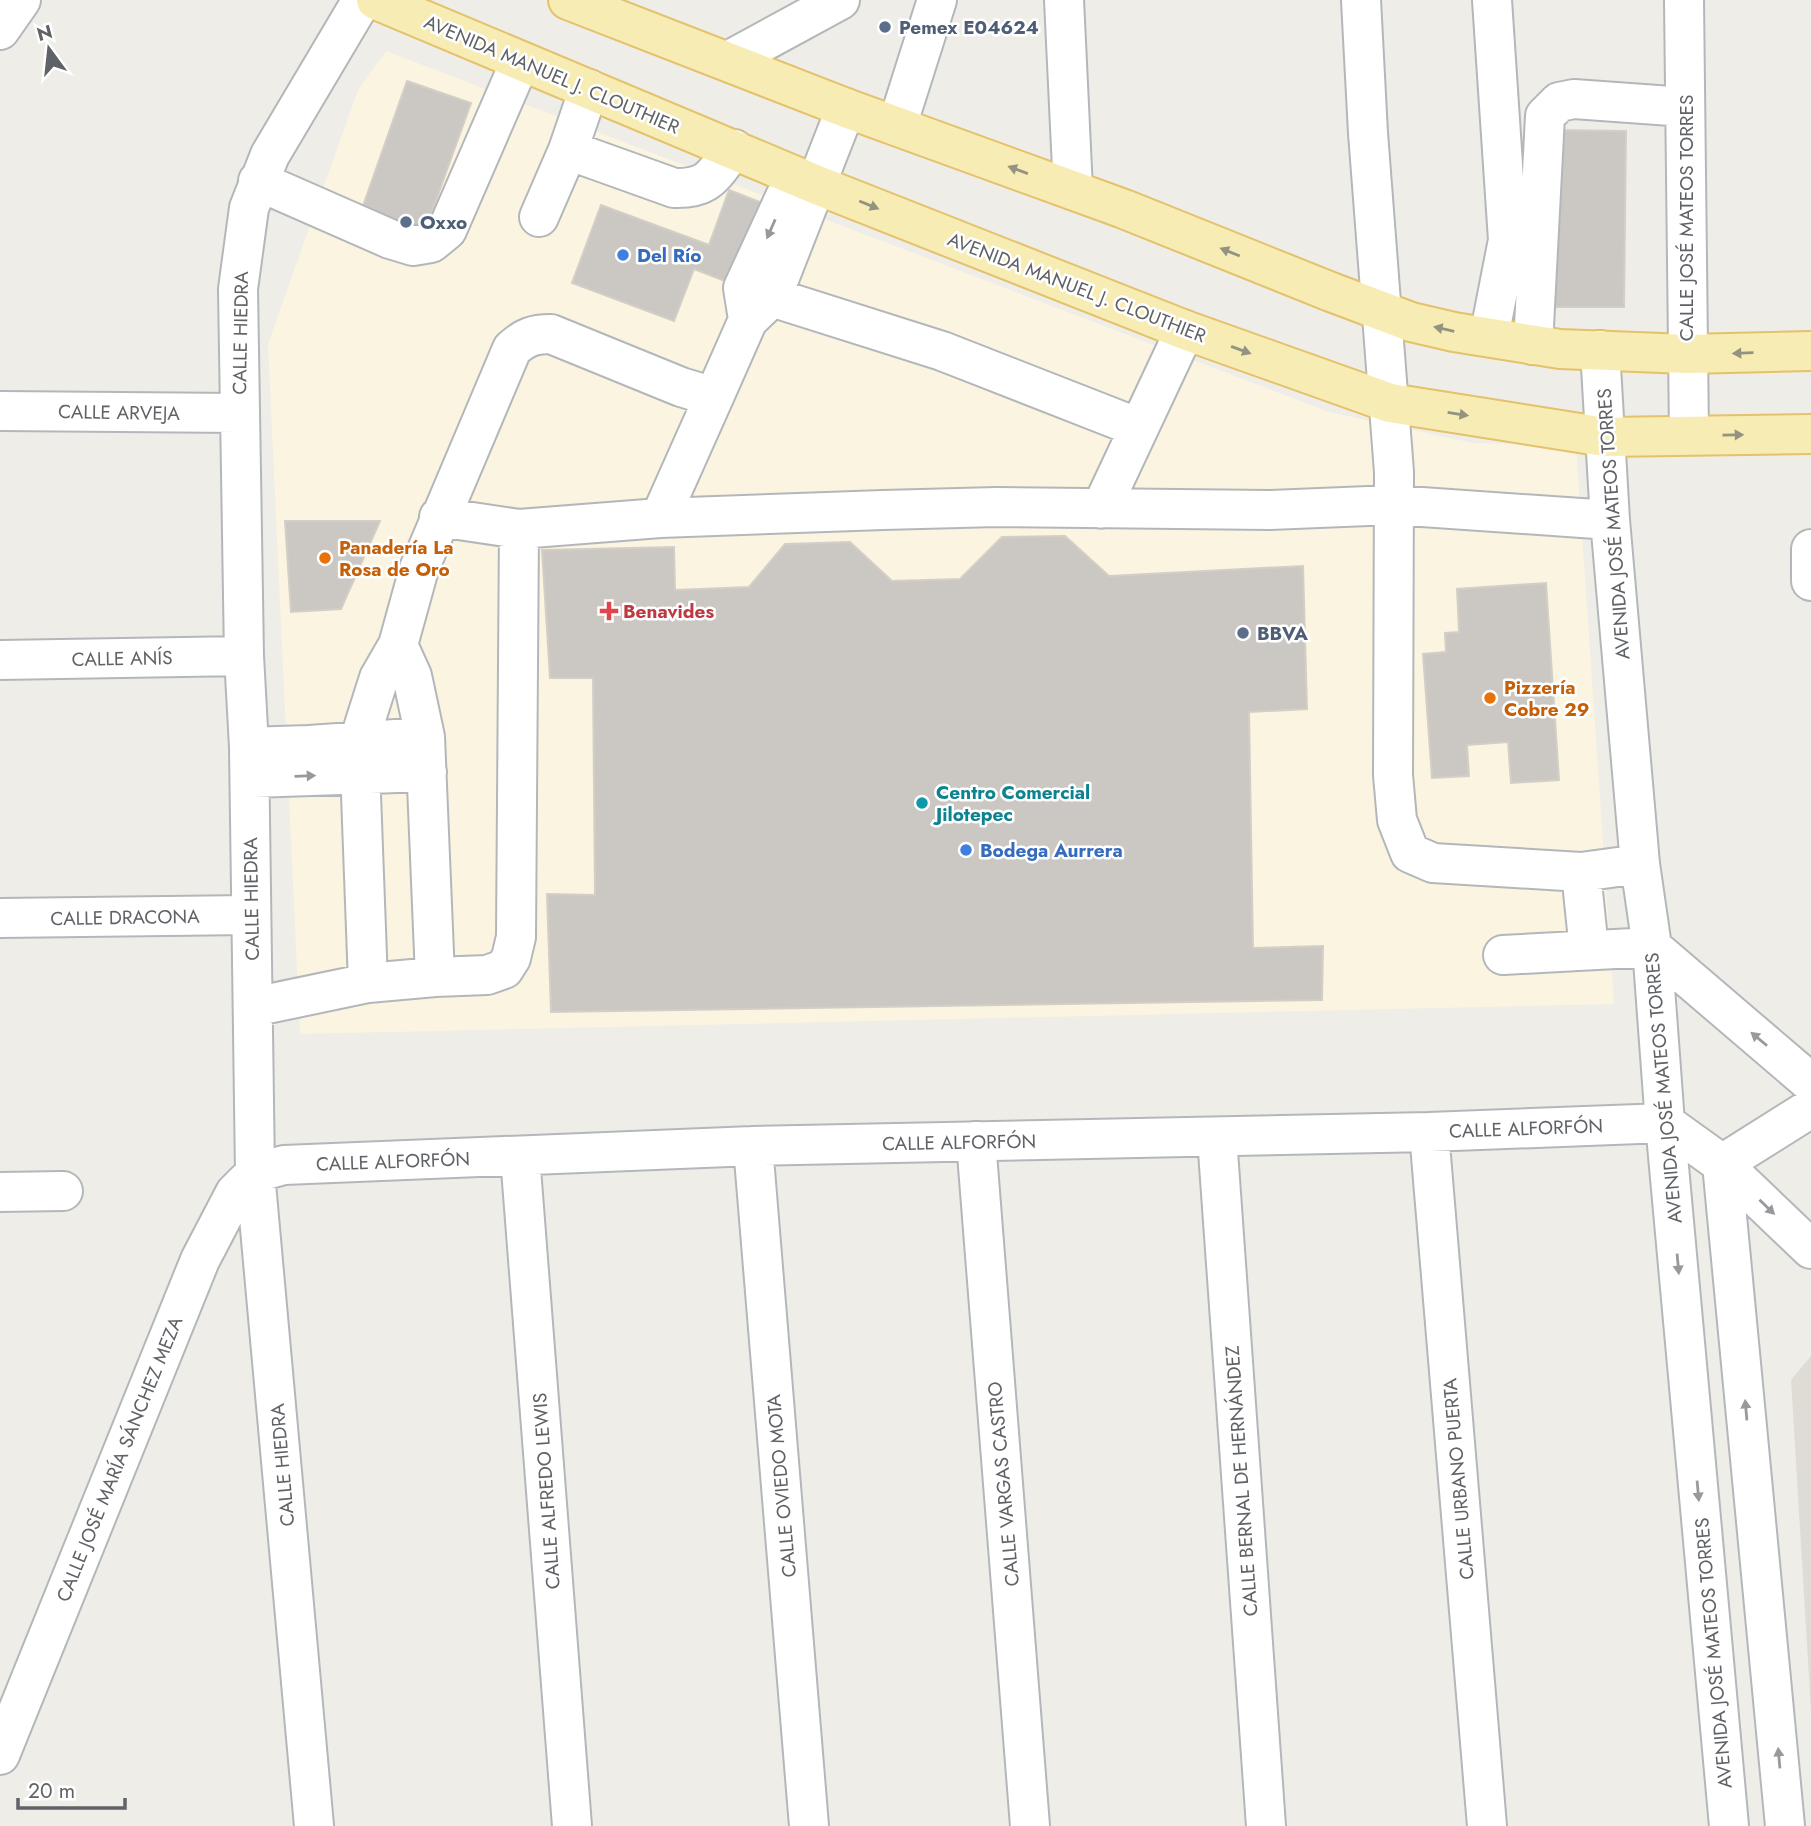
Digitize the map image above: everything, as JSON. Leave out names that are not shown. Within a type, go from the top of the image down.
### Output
[{"type":"main road","name":"AVENIDA MANUEL J. CLOUTHIER","points":[[376,0],[806,180],[1185,330],[1390,403],[1605,437],[1811,434]]},
{"type":"main road","points":[[568,0],[1073,190],[1411,322],[1560,349],[1687,354],[1811,351]]},
{"type":"street","points":[[0,30],[21,0]]},
{"type":"street","name":"CALLE HIEDRA","points":[[314,1826],[255,1173],[238,289],[247,217],[258,181],[270,155],[362,0]]},
{"type":"street","points":[[728,61],[840,0]]},
{"type":"street","points":[[897,126],[937,0]]},
{"type":"street","points":[[1064,0],[1073,190]]},
{"type":"street","points":[[1361,0],[1394,472],[1392,775],[1397,820],[1410,853],[1433,863],[1581,872],[1640,864]]},
{"type":"street","points":[[1489,337],[1508,240],[1492,0]]},
{"type":"street","name":"CALLE JOSÉ MATEOS TORRES","points":[[1684,0],[1689,436]]},
{"type":"street","points":[[258,181],[390,239],[413,246],[431,243],[447,230],[520,62]]},
{"type":"street","points":[[539,217],[568,150],[589,89]]},
{"type":"street","points":[[1534,345],[1545,116],[1559,102],[1574,99],[1685,107]]},
{"type":"street","points":[[660,518],[806,180],[834,102]]},
{"type":"street","points":[[568,150],[674,188],[692,188],[708,182],[734,149]]},
{"type":"street","points":[[754,302],[942,351],[1139,428]]},
{"type":"street","points":[[1101,509],[1185,330]]},
{"type":"street","points":[[368,983],[359,758],[379,678],[398,645],[419,569],[512,349],[522,339],[534,334],[551,334],[681,387],[714,397]]},
{"type":"street","name":"AVENIDA JOSÉ MATEOS TORRES","points":[[1600,351],[1610,520],[1640,864],[1652,947],[1665,1123],[1728,1826]]},
{"type":"street","name":"CALLE ARVEJA","points":[[0,411],[239,413]]},
{"type":"street","points":[[439,517],[519,529],[660,518],[896,509],[1270,510],[1393,505],[1610,520]]},
{"type":"street","points":[[253,1007],[368,983],[487,975],[504,969],[511,958],[516,937],[519,529]]},
{"type":"street","points":[[1811,549],[1811,580]]},
{"type":"street","points":[[398,645],[412,676],[426,755],[435,977]]},
{"type":"street","name":"CALLE ANÍS","points":[[0,660],[244,656]]},
{"type":"street","points":[[249,763],[426,755]]},
{"type":"street","points":[[1581,872],[1589,950]]},
{"type":"street","name":"CALLE DRACONA","points":[[0,918],[250,915]]},
{"type":"street","points":[[1503,955],[1652,947],[1811,1083]]},
{"type":"street","points":[[1722,1164],[1811,1108]]},
{"type":"street","points":[[1665,1123],[1722,1164],[1811,1249]]},
{"type":"street","name":"CALLE ALFORFÓN","points":[[255,1173],[284,1165],[753,1146],[1429,1132],[1665,1123]]},
{"type":"street","name":"CALLE URBANO PUERTA","points":[[1429,1132],[1487,1826]]},
{"type":"street","name":"CALLE BERNAL DE HERNÁNDEZ","points":[[1217,1137],[1266,1826]]},
{"type":"street","name":"CALLE VARGAS CASTRO","points":[[976,1141],[1030,1826]]},
{"type":"street","name":"CALLE OVIEDO MOTA","points":[[753,1146],[809,1826]]},
{"type":"street","name":"CALLE ALFREDO LEWIS","points":[[520,1156],[572,1826]]},
{"type":"street","points":[[1722,1164],[1785,1826]]},
{"type":"street","name":"CALLE JOSÉ MARÍA SÁNCHEZ MEZA","points":[[0,1755],[200,1260],[235,1193],[255,1173]]},
{"type":"street","points":[[0,1192],[62,1191]]},
{"type":"shaded area","points":[[386,51],[1329,412],[1473,443],[1576,446],[1614,1004],[300,1034],[268,344],[358,90]]},
{"type":"shaded area","points":[[1811,1356],[1811,1711],[1791,1380]]},
{"type":"building","points":[[407,81],[471,103],[425,231],[362,209]]},
{"type":"building","points":[[1556,130],[1626,131],[1624,307],[1554,307]]},
{"type":"building","points":[[729,190],[760,202],[730,283],[694,269],[674,321],[572,283],[601,205],[709,245]]},
{"type":"building","name":"Panadería La Rosa de Oro","points":[[285,521],[380,521],[341,609],[291,612]]},
{"type":"building","name":"Centro Comercial Jilotepec","points":[[1065,536],[1109,576],[1303,566],[1307,709],[1249,712],[1253,948],[1323,946],[1322,1000],[551,1012],[547,894],[595,895],[593,678],[550,678],[542,550],[674,547],[675,590],[749,587],[785,544],[850,542],[892,581],[960,579],[1002,537]]},
{"type":"building","name":"Pizzería Cobre 29","points":[[1546,583],[1559,780],[1511,783],[1508,742],[1467,745],[1469,776],[1432,778],[1423,654],[1446,652],[1445,633],[1459,632],[1457,589]]},
{"type":"place","name":"Pemex E04624","points":[[885,27]]},
{"type":"place","name":"Oxxo","points":[[406,222]]},
{"type":"place","name":"Del Río","points":[[623,255]]},
{"type":"place","name":"Panadería La Rosa de Oro","points":[[325,558]]},
{"type":"place","name":"Benavides","points":[[609,611]]},
{"type":"place","name":"BBVA","points":[[1243,633]]},
{"type":"place","name":"Pizzería Cobre 29","points":[[1490,698]]},
{"type":"place","name":"Centro Comercial Jilotepec","points":[[922,803]]},
{"type":"place","name":"Bodega Aurrera","points":[[966,850]]}]
